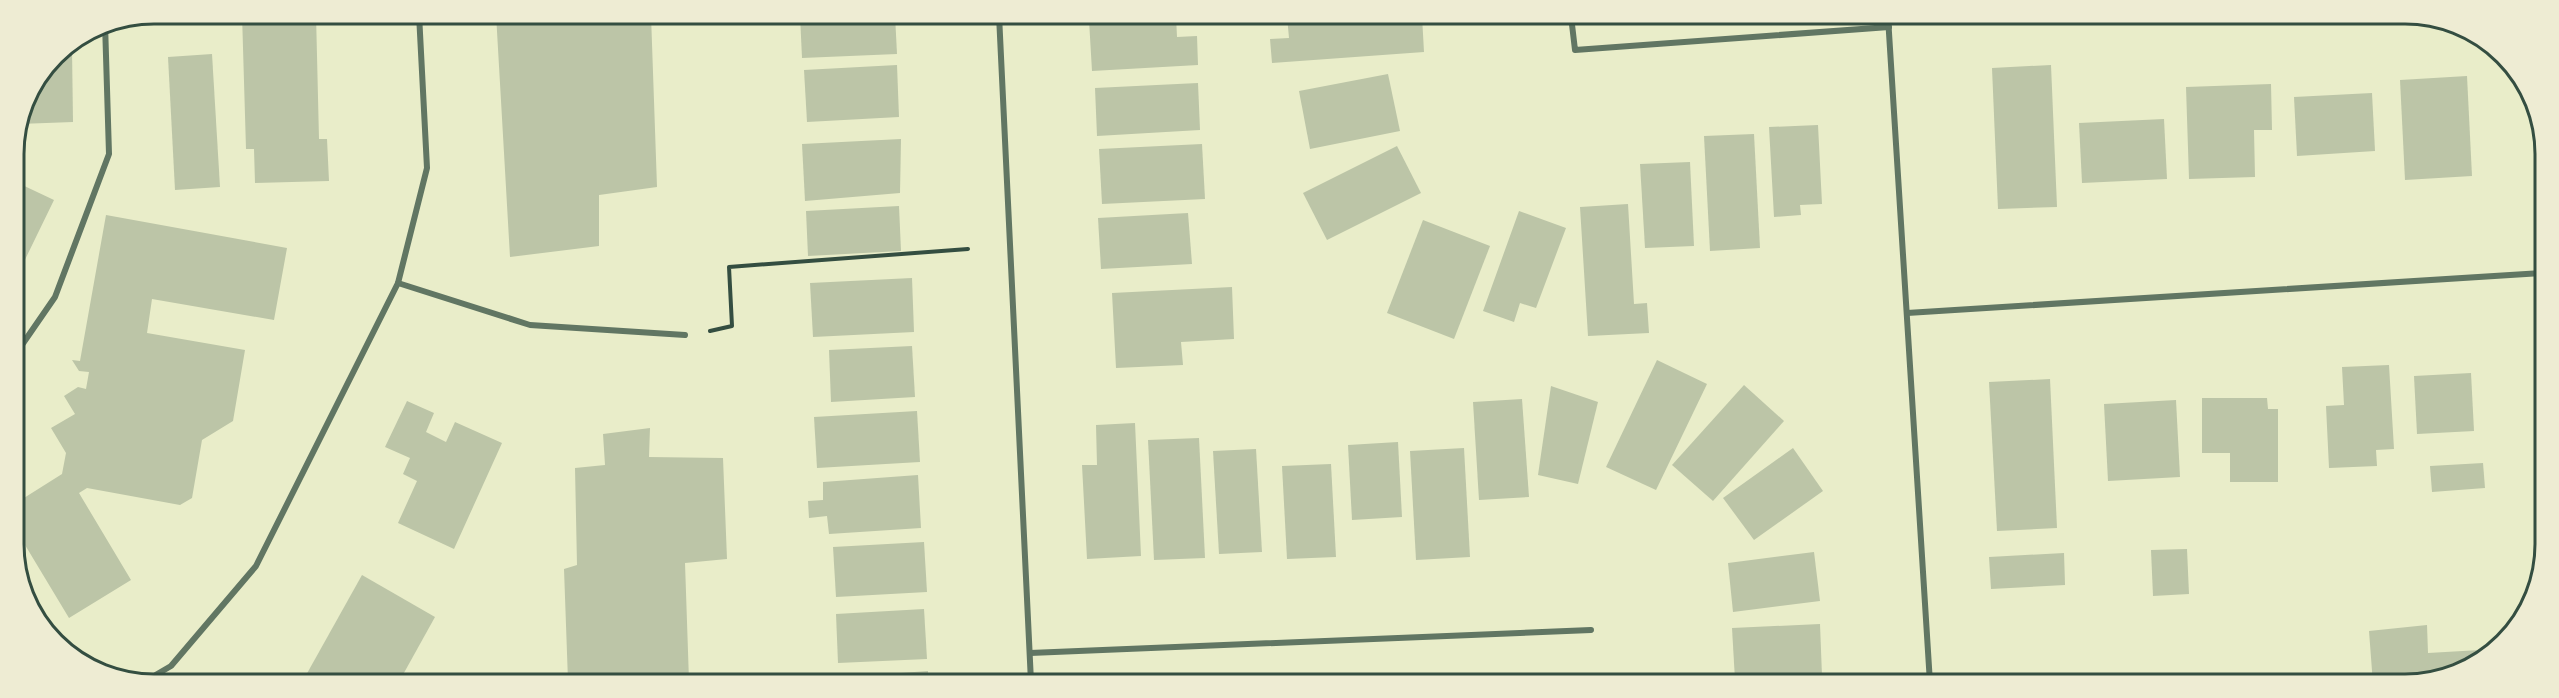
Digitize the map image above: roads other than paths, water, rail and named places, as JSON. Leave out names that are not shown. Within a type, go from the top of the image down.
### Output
[{"type":"street","points":[[157,674],[171,666],[256,566],[398,283],[427,168],[420,24]]},
{"type":"street","points":[[999,24],[1031,674]]},
{"type":"street","points":[[1572,24],[1575,50],[1889,27]]},
{"type":"street","points":[[1889,24],[1929,674]]},
{"type":"street","points":[[24,342],[55,297],[109,154],[105,34]]},
{"type":"street","points":[[1907,314],[2535,273]]},
{"type":"street","points":[[398,283],[530,326],[686,335]]},
{"type":"street","points":[[1030,653],[1591,630]]}]
